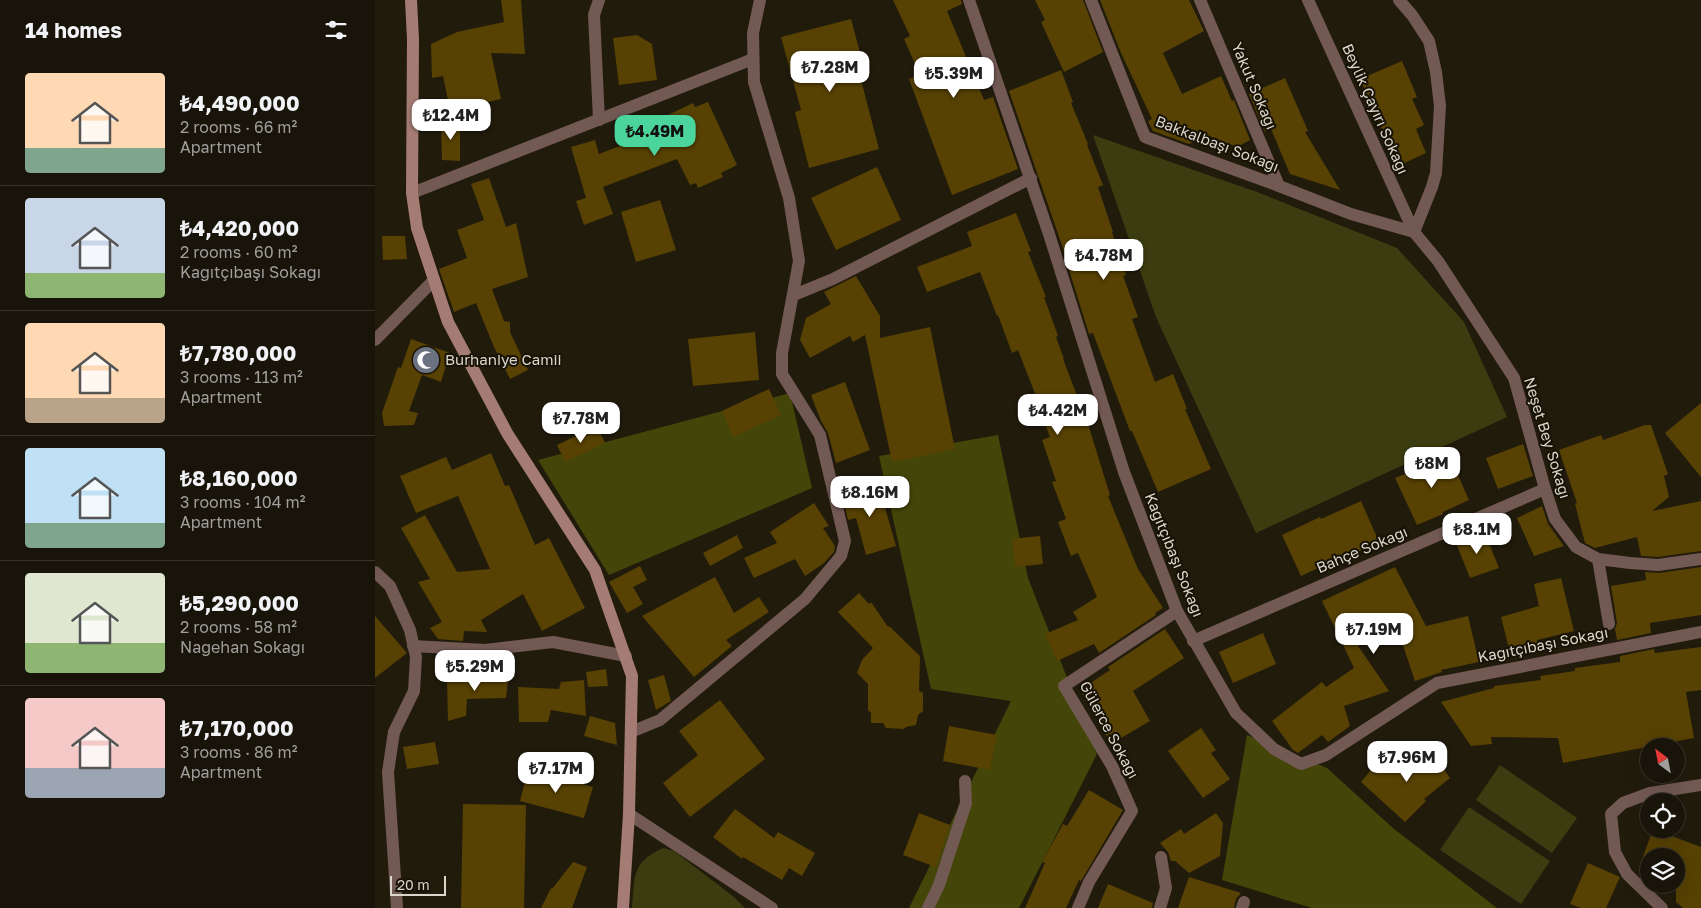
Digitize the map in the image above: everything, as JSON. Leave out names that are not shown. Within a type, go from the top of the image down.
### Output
[{"type":"main road","points":[[411,0],[413,39],[412,194],[417,228],[434,280],[448,322],[507,433],[595,570],[633,676],[629,814],[623,908]]},
{"type":"street","points":[[599,0],[594,14],[599,120]]},
{"type":"street","points":[[631,732],[660,720],[805,599],[841,556],[845,541],[820,435],[781,374],[787,318],[794,295],[799,261],[789,198],[754,82],[753,33],[760,0]]},
{"type":"street","name":"Kağıtçıbaşı Sokağı","points":[[969,0],[1031,178],[1124,472],[1177,611],[1236,713],[1274,749],[1301,764],[1326,755],[1437,682],[1701,632]]},
{"type":"street","name":"Bakkalbaşı Sokağı","points":[[1091,0],[1145,137],[1351,214],[1414,232]]},
{"type":"street","name":"Yakut Sokağı","points":[[1200,0],[1279,186]]},
{"type":"street","name":"Beylik Çayırı Sokağı","points":[[1308,0],[1414,232]]},
{"type":"street","points":[[1399,0],[1412,15],[1429,41],[1436,72],[1440,106],[1436,172],[1414,232]]},
{"type":"street","points":[[412,194],[753,59]]},
{"type":"street","points":[[794,295],[833,279],[1031,178]]},
{"type":"street","name":"Neşet Bey Sokağı","points":[[1414,232],[1439,260],[1514,378],[1545,490],[1555,519],[1576,547],[1598,559],[1658,565],[1701,559]]},
{"type":"street","points":[[375,340],[434,280]]},
{"type":"street","name":"Bahçe Sokağı","points":[[1193,641],[1545,490]]},
{"type":"street","points":[[1598,559],[1609,624]]},
{"type":"street","points":[[375,572],[390,586],[410,630],[416,657],[414,691],[394,732],[388,772],[397,908]]},
{"type":"street","name":"Gülerce Sokağı","points":[[1077,908],[1089,882],[1132,811],[1112,766],[1064,686],[1177,611]]},
{"type":"street","points":[[413,646],[485,650],[553,642],[626,656]]},
{"type":"street","points":[[928,908],[939,885],[966,803],[965,781]]},
{"type":"street","points":[[1662,908],[1627,874],[1615,852],[1611,814],[1623,803],[1650,794],[1701,785]]},
{"type":"street","points":[[629,814],[772,908]]},
{"type":"street","points":[[1159,908],[1166,888],[1161,858]]},
{"type":"shaded area","points":[[1093,135],[1257,192],[1397,248],[1464,322],[1507,417],[1256,533],[1156,317]]},
{"type":"shaded area","points":[[790,393],[812,488],[609,575],[538,460]]},
{"type":"shaded area","points":[[998,435],[1028,578],[1097,754],[1019,908],[909,908],[1011,701],[931,689],[879,456]]},
{"type":"shaded area","points":[[1247,735],[1327,768],[1394,829],[1497,908],[1312,908],[1222,880]]},
{"type":"shaded area","points":[[1500,765],[1577,818],[1552,853],[1476,800]]},
{"type":"shaded area","points":[[1469,807],[1550,861],[1521,904],[1440,850]]},
{"type":"shaded area","points":[[663,848],[674,851],[734,897],[745,908],[632,908],[635,879],[640,865],[645,859]]},
{"type":"building","points":[[501,0],[521,0],[525,54],[491,53],[501,99],[450,110],[443,76],[432,78],[431,44],[457,32],[504,22]]},
{"type":"building","points":[[893,0],[961,0],[962,4],[947,11],[984,100],[993,97],[1018,169],[952,195],[909,79],[920,75],[904,39],[910,36]]},
{"type":"building","points":[[1035,0],[1083,0],[1103,52],[1064,72],[1041,22],[1045,20]]},
{"type":"building","points":[[1100,0],[1189,0],[1204,31],[1163,53],[1182,94],[1221,76],[1232,101],[1234,100],[1250,140],[1237,147],[1207,135],[1189,144],[1153,131],[1148,121],[1152,119],[1121,53]]},
{"type":"building","points":[[851,19],[866,75],[860,76],[879,149],[809,168],[795,112],[801,110],[781,37]]},
{"type":"building","points":[[637,35],[652,44],[657,80],[619,85],[613,38]]},
{"type":"building","points":[[1402,61],[1417,97],[1412,99],[1424,125],[1416,129],[1426,153],[1398,166],[1360,79]]},
{"type":"building","points":[[1061,70],[1073,102],[1071,103],[1103,185],[1098,187],[1126,275],[1123,276],[1138,317],[1132,319],[1155,382],[1173,374],[1187,409],[1185,409],[1211,469],[1158,492],[1132,431],[1130,431],[1093,333],[1089,334],[1066,257],[1009,91]]},
{"type":"building","points":[[1285,78],[1308,131],[1305,132],[1340,190],[1290,174],[1271,129],[1265,132],[1249,94]]},
{"type":"building","points":[[708,102],[737,165],[721,173],[723,177],[698,188],[696,183],[690,185],[677,159],[603,187],[613,214],[584,225],[576,201],[586,198],[571,147],[595,140],[599,154],[664,129],[660,122],[669,118],[668,115],[693,103],[695,107]]},
{"type":"building","points":[[460,121],[460,161],[442,160],[441,122]]},
{"type":"building","points":[[877,167],[901,220],[836,250],[811,198]]},
{"type":"building","points":[[489,178],[506,227],[516,223],[528,277],[492,289],[504,321],[510,322],[510,332],[528,370],[510,379],[494,347],[476,303],[454,312],[439,269],[467,258],[457,230],[484,220],[471,184]]},
{"type":"building","points":[[660,200],[676,250],[636,262],[621,212]]},
{"type":"building","points":[[1016,213],[1031,251],[1028,252],[1046,297],[1044,297],[1058,336],[1056,337],[1063,359],[1088,424],[1110,495],[1108,496],[1138,569],[1163,608],[1155,613],[1156,615],[1099,653],[1094,644],[1057,661],[1045,634],[1078,620],[1073,612],[1097,597],[1078,553],[1071,556],[1058,522],[1066,519],[1052,482],[1056,481],[1042,440],[1050,437],[1034,396],[1036,396],[1018,350],[1012,353],[980,272],[927,292],[917,267],[972,246],[967,232]]},
{"type":"building","points":[[382,236],[405,236],[407,259],[383,260]]},
{"type":"building","points":[[856,276],[880,316],[880,338],[930,327],[955,449],[892,462],[865,335],[853,342],[850,336],[810,358],[800,340],[806,318],[831,304],[824,292]]},
{"type":"building","points":[[755,332],[759,380],[693,386],[688,339]]},
{"type":"building","points":[[411,339],[450,353],[441,382],[422,375],[409,411],[418,413],[414,425],[384,426],[382,413],[398,367],[401,368]]},
{"type":"building","points":[[845,382],[870,450],[836,463],[828,433],[811,395]]},
{"type":"building","points":[[769,389],[781,415],[733,437],[722,411]]},
{"type":"building","points":[[1701,403],[1701,477],[1665,433]]},
{"type":"building","points":[[1645,425],[1651,425],[1668,474],[1664,476],[1669,497],[1652,511],[1701,501],[1701,551],[1658,557],[1641,556],[1637,537],[1595,548],[1585,543],[1575,504],[1577,503],[1559,450],[1601,435],[1603,440]]},
{"type":"building","points":[[597,426],[605,443],[565,462],[557,445]]},
{"type":"building","points":[[1523,444],[1533,476],[1498,489],[1486,458]]},
{"type":"building","points":[[491,453],[505,486],[509,485],[535,545],[549,538],[585,608],[542,631],[523,594],[481,620],[487,632],[464,631],[463,641],[438,639],[430,628],[442,622],[418,582],[430,579],[401,528],[425,515],[457,572],[490,569],[458,496],[416,513],[400,476],[446,457],[452,470]]},
{"type":"building","points":[[1448,453],[1469,500],[1417,525],[1395,478],[1425,466],[1425,464]]},
{"type":"building","points":[[878,483],[896,546],[866,555],[856,518],[848,520],[842,494]]},
{"type":"building","points":[[1361,501],[1379,542],[1353,554],[1352,552],[1301,576],[1282,535],[1320,517],[1321,519]]},
{"type":"building","points":[[814,503],[829,526],[823,528],[835,546],[834,552],[824,563],[805,576],[795,559],[754,578],[744,558],[777,543],[770,532]]},
{"type":"building","points":[[1542,506],[1548,524],[1564,546],[1534,556],[1517,518]]},
{"type":"building","points":[[1484,531],[1499,568],[1470,578],[1456,543]]},
{"type":"building","points":[[737,535],[743,548],[710,566],[703,553]]},
{"type":"building","points":[[1040,536],[1043,564],[1015,567],[1012,539]]},
{"type":"building","points":[[640,566],[647,580],[633,587],[643,604],[627,613],[609,582]]},
{"type":"building","points":[[1395,567],[1426,626],[1468,616],[1479,662],[1441,670],[1442,672],[1415,681],[1397,628],[1358,646],[1389,691],[1344,706],[1350,726],[1328,742],[1322,735],[1298,753],[1293,750],[1272,721],[1322,682],[1326,687],[1354,668],[1322,601]]},
{"type":"building","points":[[1701,567],[1701,615],[1650,623],[1651,633],[1617,640],[1615,629],[1617,623],[1611,586],[1646,580],[1645,572],[1659,573]]},
{"type":"building","points":[[715,577],[734,613],[759,597],[769,612],[726,640],[732,646],[694,677],[642,616]]},
{"type":"building","points":[[1561,578],[1574,631],[1537,640],[1537,649],[1511,656],[1501,617],[1539,606],[1534,584]]},
{"type":"building","points":[[859,593],[869,604],[871,602],[888,627],[920,656],[919,691],[923,693],[923,711],[918,715],[916,725],[904,729],[886,728],[883,723],[871,723],[871,713],[868,710],[868,684],[857,673],[862,660],[873,648],[838,612]]},
{"type":"building","points":[[375,616],[407,653],[375,678]]},
{"type":"building","points":[[1165,629],[1184,658],[1133,691],[1150,721],[1111,744],[1098,721],[1101,719],[1080,690],[1110,670],[1108,667]]},
{"type":"building","points":[[1263,633],[1276,664],[1233,683],[1219,652]]},
{"type":"building","points":[[1701,647],[1701,690],[1686,692],[1694,738],[1685,740],[1685,738],[1640,738],[1640,748],[1563,763],[1558,738],[1491,737],[1492,744],[1471,746],[1441,702],[1494,688],[1494,686],[1541,680],[1540,676],[1575,671],[1575,668],[1620,662],[1620,656],[1654,649],[1655,653]]},
{"type":"building","points":[[606,669],[608,686],[588,687],[586,672]]},
{"type":"building","points":[[490,672],[509,672],[506,698],[467,699],[466,716],[448,721],[447,681],[490,679]]},
{"type":"building","points":[[664,675],[671,701],[656,710],[648,680]]},
{"type":"building","points":[[584,680],[586,716],[551,710],[548,722],[519,722],[518,687],[559,689],[561,682]]},
{"type":"building","points":[[720,700],[765,759],[690,817],[663,783],[698,755],[679,731]]},
{"type":"building","points":[[590,716],[615,723],[617,745],[584,736]]},
{"type":"building","points":[[949,726],[997,735],[990,770],[943,761]]},
{"type":"building","points":[[1201,728],[1216,750],[1211,753],[1230,779],[1203,798],[1168,751]]},
{"type":"building","points":[[435,742],[439,764],[407,769],[403,747]]},
{"type":"building","points":[[1428,746],[1450,778],[1424,799],[1426,801],[1405,822],[1361,782],[1381,758],[1395,772]]},
{"type":"building","points":[[528,770],[593,787],[584,818],[520,801]]},
{"type":"building","points":[[1089,790],[1123,810],[1081,881],[1079,880],[1066,908],[1025,908],[1045,863],[1042,862],[1063,824],[1067,826]]},
{"type":"building","points":[[463,804],[526,805],[524,908],[461,908]]},
{"type":"building","points":[[735,809],[774,838],[778,832],[815,853],[802,876],[789,868],[782,880],[743,857],[742,859],[713,837]]},
{"type":"building","points":[[919,813],[950,825],[936,867],[903,855]]},
{"type":"building","points":[[1216,813],[1223,823],[1220,856],[1189,873],[1175,861],[1171,861],[1168,852],[1160,843],[1181,829],[1184,834]]},
{"type":"building","points":[[1650,838],[1677,838],[1701,847],[1701,908],[1683,908],[1676,902],[1676,893],[1685,893],[1685,848],[1646,848]]},
{"type":"building","points":[[573,862],[587,867],[572,908],[541,908],[551,888]]},
{"type":"building","points":[[1588,863],[1620,877],[1606,908],[1581,908],[1570,904]]},
{"type":"building","points":[[1189,877],[1241,893],[1236,899],[1234,908],[1178,908]]},
{"type":"building","points":[[1108,884],[1153,903],[1152,908],[1098,908]]},
{"type":"place","name":"Burhaniye Camii","points":[[426,360]]}]
